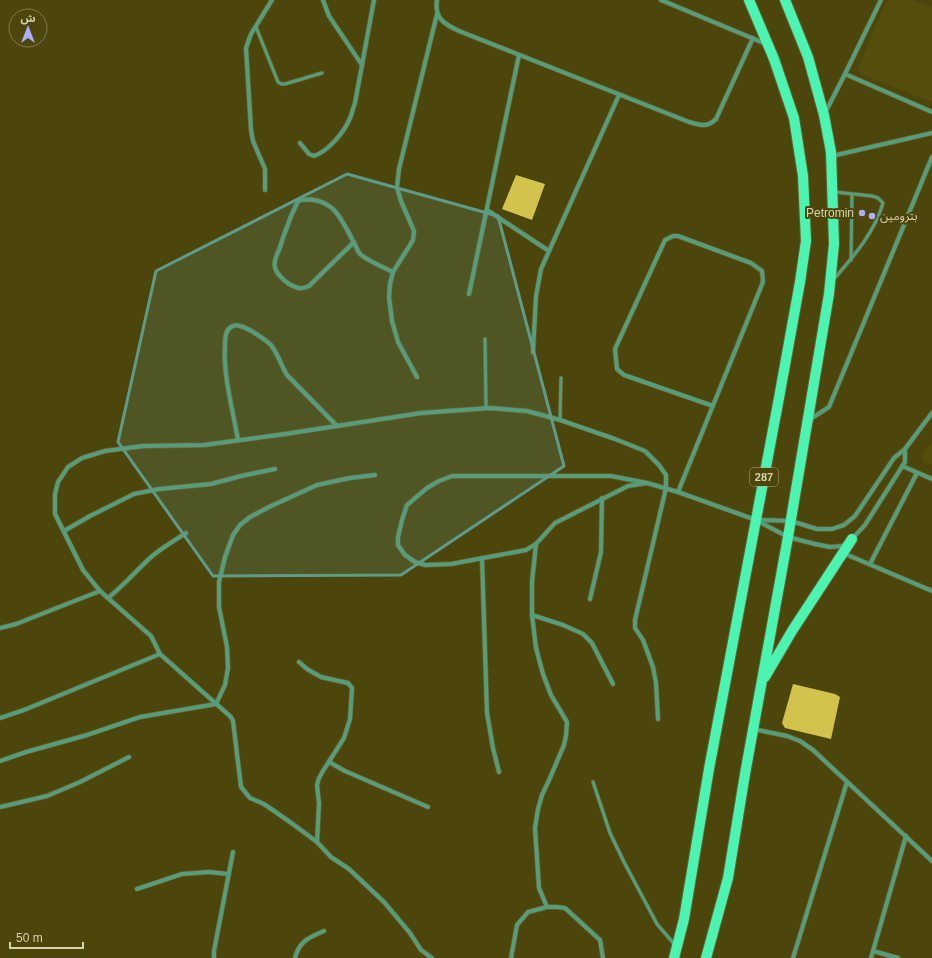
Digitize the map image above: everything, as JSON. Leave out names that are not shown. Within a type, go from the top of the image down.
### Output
[{"type":"main road","name":"287","points":[[674,958],[684,919],[709,769],[797,297],[806,241],[803,176],[794,118],[774,59],[749,0]]},
{"type":"main road","points":[[706,958],[728,878],[808,421],[830,286],[834,244],[831,156],[824,115],[808,56],[785,0]]},
{"type":"main road","points":[[761,684],[792,631],[852,538]]},
{"type":"street","points":[[265,190],[265,169],[253,142],[251,130],[246,48],[251,34],[272,0]]},
{"type":"street","points":[[323,0],[330,16],[362,65]]},
{"type":"street","points":[[300,143],[309,154],[314,156],[321,154],[341,133],[350,118],[374,0]]},
{"type":"street","points":[[417,377],[398,342],[392,321],[389,297],[393,272],[410,245],[414,231],[401,201],[397,187],[397,179],[437,14],[437,0]]},
{"type":"street","points":[[661,0],[767,44]]},
{"type":"street","points":[[824,115],[881,0]]},
{"type":"street","points":[[437,14],[445,24],[459,31],[619,95],[689,122],[704,126],[712,124],[716,119],[753,38]]},
{"type":"street","points":[[469,294],[519,55]]},
{"type":"street","points":[[845,74],[932,112]]},
{"type":"street","points":[[533,352],[536,296],[541,269],[619,95]]},
{"type":"street","points":[[831,156],[932,133]]},
{"type":"street","points":[[808,421],[829,407],[932,157]]},
{"type":"street","points":[[354,242],[309,286],[304,288],[297,289],[285,282],[275,268],[274,261],[294,208],[298,201],[312,199],[333,209],[354,242],[359,253],[393,272]]},
{"type":"street","points":[[486,210],[549,252]]},
{"type":"street","points":[[678,492],[763,282],[762,271],[751,263],[678,236],[673,236],[665,240],[616,349],[617,368],[624,375],[712,406]]},
{"type":"street","points":[[238,440],[225,364],[226,333],[228,329],[237,325],[245,327],[270,344],[287,375],[337,426]]},
{"type":"street","points":[[432,958],[421,950],[410,933],[384,902],[349,869],[331,856],[317,842],[264,804],[250,798],[241,786],[233,721],[231,717],[160,654],[150,636],[100,591],[83,570],[56,514],[55,494],[58,482],[68,467],[82,458],[105,452],[143,446],[204,445],[421,413],[486,408],[527,411],[560,420],[645,451],[659,465],[666,475],[666,488],[635,620],[635,628],[643,640],[656,683],[658,719]]},
{"type":"street","points":[[756,520],[791,521],[817,529],[832,529],[844,525],[855,516],[894,458],[905,449],[932,413]]},
{"type":"street","points":[[647,483],[628,486],[555,523],[536,544],[526,550],[451,564],[425,565],[415,562],[405,555],[398,545],[398,537],[407,505],[427,488],[438,481],[452,476],[611,476],[647,483],[678,492],[756,520],[788,537],[830,547],[843,546],[865,525],[902,466],[904,462],[905,449]]},
{"type":"street","points":[[902,466],[932,479]]},
{"type":"street","points":[[64,531],[134,494],[160,489],[211,484],[275,469]]},
{"type":"street","points":[[870,564],[917,473]]},
{"type":"street","points":[[216,704],[225,685],[228,668],[227,647],[219,607],[219,582],[224,556],[240,525],[250,517],[306,489],[317,485],[350,478],[375,475]]},
{"type":"street","points":[[590,599],[601,552],[602,498]]},
{"type":"street","points":[[108,598],[119,589],[151,556],[186,533]]},
{"type":"street","points":[[536,544],[532,582],[532,615],[536,648],[543,674],[551,695],[567,722],[564,745],[542,795],[535,828],[539,888],[546,907]]},
{"type":"street","points":[[843,553],[932,591]]},
{"type":"street","points":[[482,558],[487,713],[498,772]]},
{"type":"street","points":[[0,628],[16,624],[100,591]]},
{"type":"street","points":[[532,615],[563,625],[583,634],[592,643],[613,684]]},
{"type":"street","points":[[0,718],[24,710],[160,654]]},
{"type":"street","points":[[299,662],[307,669],[321,677],[348,683],[352,688],[350,719],[344,738],[319,778],[317,785],[319,804],[317,842]]},
{"type":"street","points":[[0,761],[140,718],[216,704]]},
{"type":"street","points":[[753,729],[787,736],[800,741],[813,750],[932,861]]},
{"type":"street","points":[[0,807],[47,796],[80,782],[129,756]]},
{"type":"street","points":[[329,762],[345,771],[428,807]]},
{"type":"street","points":[[793,958],[847,782]]},
{"type":"street","points":[[871,958],[906,836]]},
{"type":"street","points":[[214,958],[214,951],[233,852]]},
{"type":"street","points":[[137,889],[182,874],[209,872],[228,874]]},
{"type":"street","points":[[510,958],[517,925],[528,912],[546,907],[565,908],[600,940],[602,958]]},
{"type":"street","points":[[294,958],[302,943],[310,937],[324,931]]},
{"type":"street","points":[[873,951],[898,958]]},
{"type":"lane","points":[[256,26],[278,82],[285,84],[322,73]]},
{"type":"lane","points":[[830,286],[851,260],[877,220],[883,203],[878,198],[872,196],[832,191]]},
{"type":"lane","points":[[851,260],[852,194]]},
{"type":"lane","points":[[485,339],[486,408]]},
{"type":"lane","points":[[560,420],[561,378]]},
{"type":"lane","points":[[592,782],[610,833],[624,862],[657,924],[676,947]]},
{"type":"highlighted area","points":[[347,174],[498,216],[564,466],[401,575],[213,576],[118,442],[156,271]]},
{"type":"shaded area","points":[[887,0],[912,0],[932,8],[932,102],[860,74],[858,68]]},
{"type":"shaded area","points":[[932,441],[932,465],[924,462],[922,458]]},
{"type":"building","points":[[516,175],[545,184],[532,220],[502,209]]},
{"type":"building","points":[[793,684],[835,694],[840,697],[831,739],[785,728],[782,723]]},
{"type":"place","name":"Petromin","points":[[862,213]]},
{"type":"place","name":"بترومين","points":[[872,216]]}]
